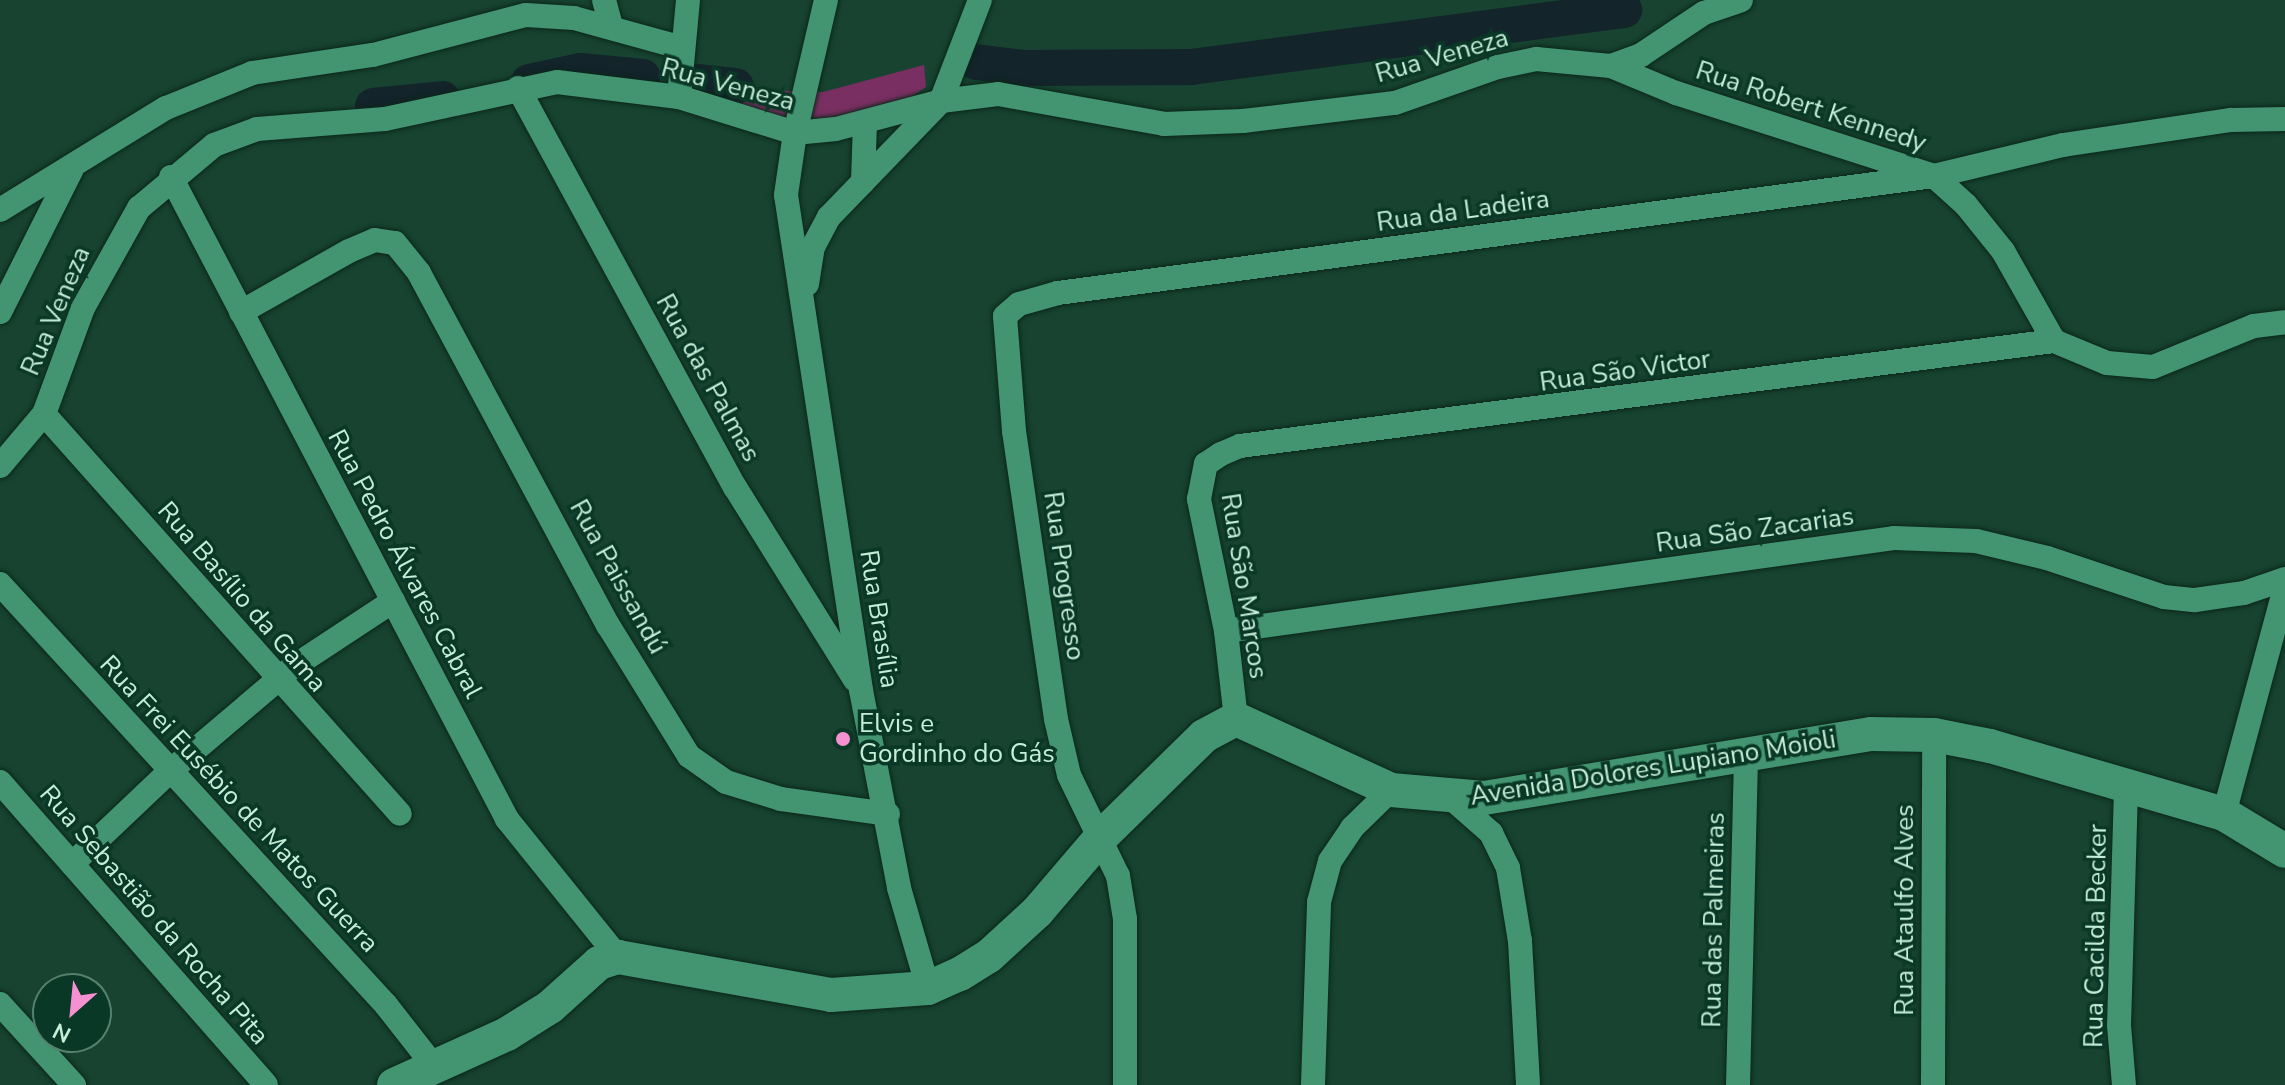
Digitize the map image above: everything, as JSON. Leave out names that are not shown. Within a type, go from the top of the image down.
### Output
[{"type":"main road","points":[[394,1085],[507,1034],[550,1007],[599,963],[618,957],[831,995],[928,988],[989,956],[1037,912],[1101,837],[1204,736],[1236,719]]},
{"type":"main road","name":"Avenida Dolores Lupiano Moioli","points":[[1236,719],[1391,790],[1484,798],[1871,734],[1934,735],[1990,746],[2224,814],[2285,851]]},
{"type":"street","points":[[604,0],[611,27]]},
{"type":"street","points":[[679,97],[688,0]]},
{"type":"street","name":"Rua Brasília","points":[[826,0],[795,133],[786,195],[805,301],[861,690],[888,814],[899,888],[928,988]]},
{"type":"street","points":[[941,101],[980,0]]},
{"type":"street","name":"Rua Veneza","points":[[0,466],[44,414],[108,255],[139,208],[171,177],[214,145],[257,129],[385,119],[557,82],[679,97],[795,133],[865,123],[941,101],[998,94],[1164,124],[1243,121],[1395,103],[1498,67],[1536,59],[1611,66],[1641,55],[1697,6],[1741,0]]},
{"type":"street","points":[[0,210],[72,169],[166,108],[229,80],[373,55],[524,8],[611,27],[683,48]]},
{"type":"street","name":"Rua Robert Kennedy","points":[[1611,66],[1676,93],[1934,176],[1966,205],[2003,251],[2054,341]]},
{"type":"street","name":"Rua das Palmas","points":[[518,88],[735,487],[861,690]]},
{"type":"street","name":"Rua Brasília","points":[[805,301],[813,247],[829,217],[941,101]]},
{"type":"street","name":"Rua da Ladeira","points":[[1005,316],[1019,304],[1058,293],[1934,176],[2063,145],[2231,120],[2285,119]]},
{"type":"street","points":[[863,182],[865,123]]},
{"type":"street","points":[[0,312],[72,169]]},
{"type":"street","name":"Rua Pedro Álvares Cabral","points":[[171,177],[507,819],[618,957]]},
{"type":"street","points":[[786,195],[812,214],[829,217]]},
{"type":"street","name":"Rua Paissandú","points":[[241,312],[349,251],[375,240],[395,243],[419,273],[608,625],[689,756],[726,782],[781,799],[888,814]]},
{"type":"street","name":"Rua Progresso","points":[[1005,316],[1014,431],[1056,719],[1069,775],[1118,876],[1125,919],[1125,1085]]},
{"type":"street","points":[[2054,341],[2107,363],[2153,367],[2254,326],[2285,322]]},
{"type":"street","name":"Rua São Victor","points":[[1206,464],[1240,446],[2054,341]]},
{"type":"street","name":"Rua Basílio da Gama","points":[[44,414],[277,681],[400,814]]},
{"type":"street","name":"Rua São Marcos","points":[[1206,464],[1199,499],[1226,631],[1236,719]]},
{"type":"street","name":"Rua São Zacarias","points":[[1226,631],[1894,538],[1976,541],[2047,558],[2164,597],[2195,600],[2244,593],[2285,579]]},
{"type":"street","name":"Rua Frei Eusébio de Matos Guerra","points":[[0,584],[169,772],[386,1005],[433,1065]]},
{"type":"street","points":[[2224,814],[2285,588]]},
{"type":"street","points":[[72,864],[169,772],[277,681],[393,601]]},
{"type":"street","name":"Rua Ataulfo Alves","points":[[1933,1085],[1934,735]]},
{"type":"street","name":"Rua das Palmeiras","points":[[1738,1085],[1746,756]]},
{"type":"street","name":"Rua Sebastião da Rocha Pita","points":[[0,782],[266,1085]]},
{"type":"street","name":"Rua Cacilda Becker","points":[[2124,1085],[2119,1025],[2126,788]]},
{"type":"street","points":[[1313,1085],[1319,902],[1330,861],[1352,828],[1391,790]]},
{"type":"street","points":[[1450,797],[1491,833],[1508,868],[1520,941],[1522,1058],[1528,1085]]},
{"type":"street","points":[[0,1004],[74,1085]]},
{"type":"shaded area","points":[[924,65],[926,87],[892,109],[813,123],[768,125],[746,109],[732,89],[823,92]]},
{"type":"waterway","points":[[976,62],[1023,68],[1191,67],[1624,10]]},
{"type":"waterway","points":[[529,82],[580,71],[643,77]]},
{"type":"waterway","points":[[697,82],[736,86]]},
{"type":"waterway","points":[[373,106],[443,99]]},
{"type":"place","name":"Elvis e Gordinho do Gás","points":[[843,739]]}]
